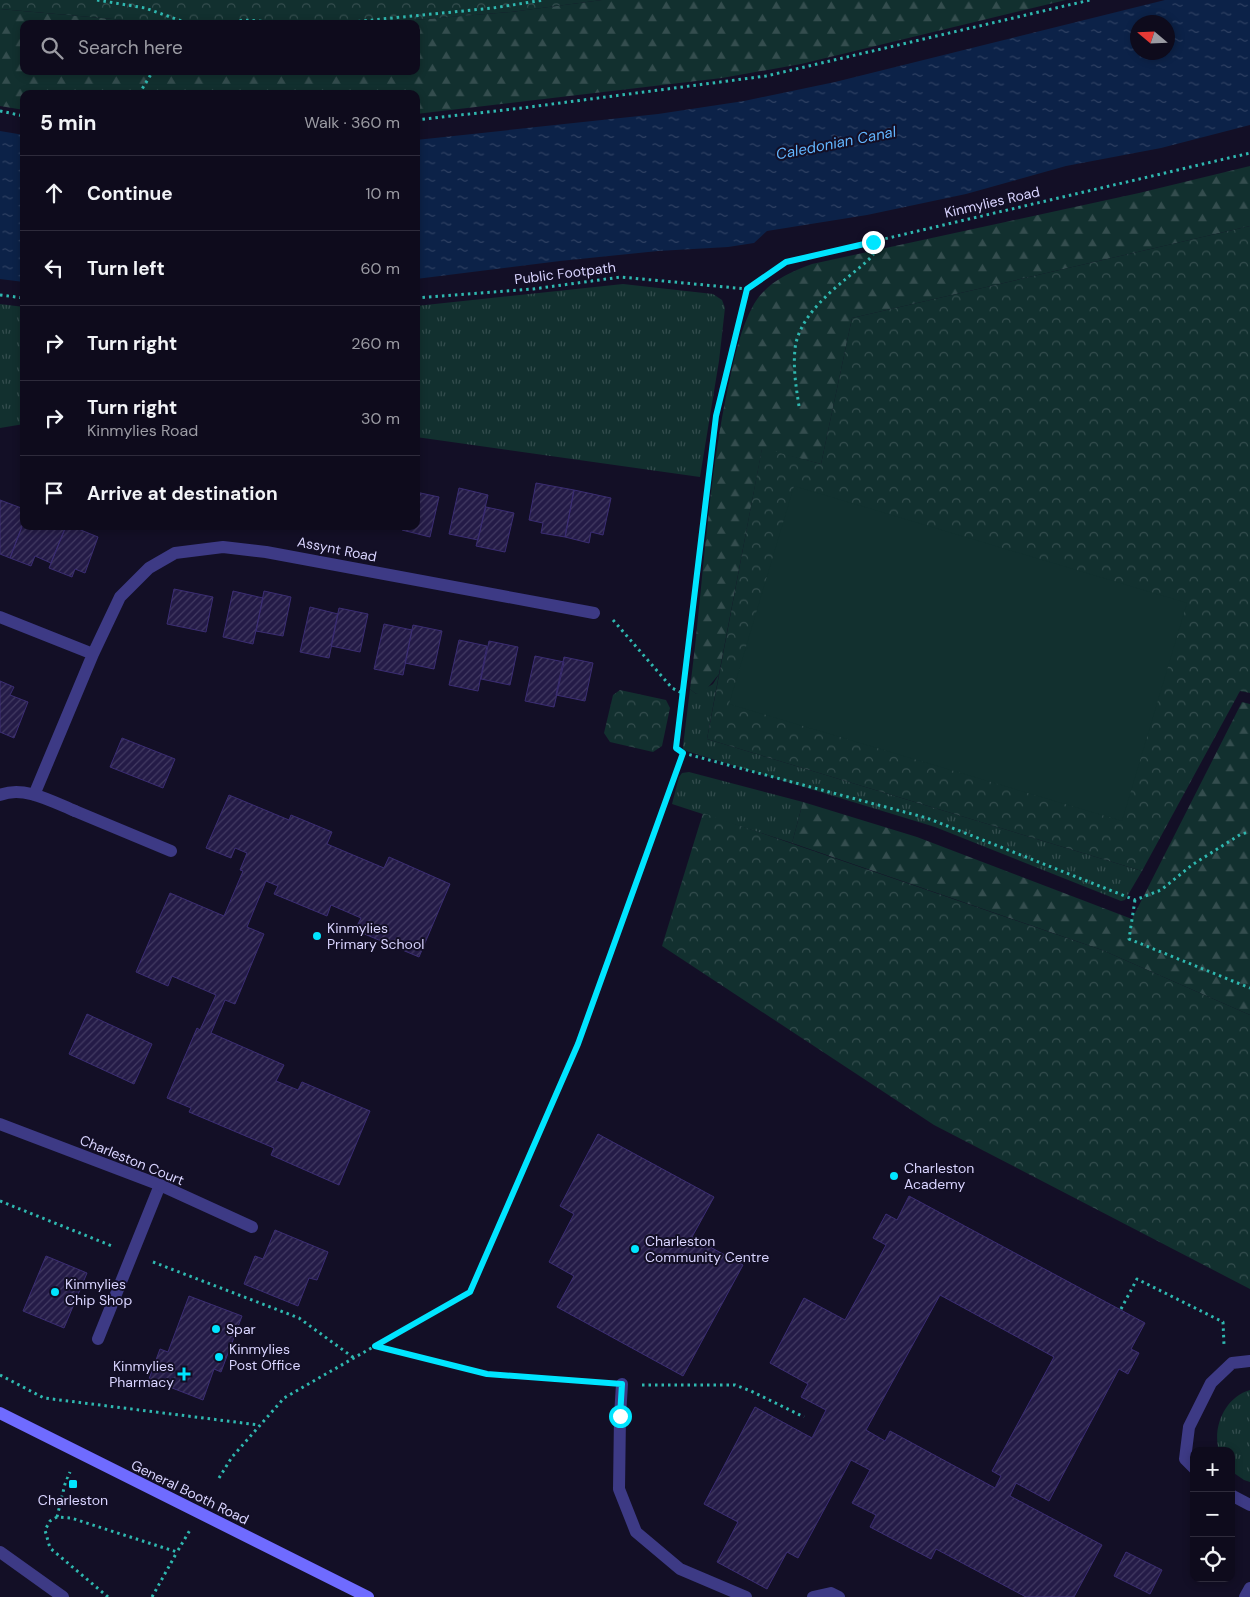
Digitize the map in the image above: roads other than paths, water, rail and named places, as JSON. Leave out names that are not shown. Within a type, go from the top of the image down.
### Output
[{"type":"street","name":"Assynt Road","points":[[34,795],[93,654],[120,597],[149,568],[175,553],[223,546],[266,552],[594,613]]},
{"type":"street","points":[[0,617],[93,654]]},
{"type":"street","points":[[0,795],[8,792],[28,793],[171,850]]},
{"type":"street","name":"Charleston Court","points":[[0,1124],[160,1185],[252,1227]]},
{"type":"street","points":[[98,1339],[160,1185]]},
{"type":"street","points":[[1190,1464],[1185,1459],[1189,1427],[1211,1383],[1232,1363],[1250,1361]]},
{"type":"street","points":[[622,1384],[619,1489],[636,1532],[680,1569],[746,1597]]},
{"type":"street","name":"General Booth Road","points":[[0,1413],[368,1597]]},
{"type":"street","points":[[1235,1497],[1250,1505]]},
{"type":"street","points":[[0,1552],[63,1597]]},
{"type":"street","points":[[1245,1597],[1250,1588]]},
{"type":"street","points":[[813,1597],[831,1593],[839,1597]]},
{"type":"water","name":"Caledonian Canal","points":[[1165,0],[1250,0],[1250,125],[1161,148],[1066,166],[966,194],[867,215],[767,231],[754,243],[728,247],[658,251],[560,261],[420,278],[420,140],[658,114],[744,101],[835,82]]},
{"type":"water","points":[[0,131],[20,134],[20,282],[0,279]]},
{"type":"place","name":"Kinmylies Primary School","points":[[317,936]]},
{"type":"place","name":"Charleston Academy","points":[[894,1176]]},
{"type":"place","name":"Charleston Community Centre","points":[[635,1249]]},
{"type":"place","name":"Kinmylies Chip Shop","points":[[55,1292]]},
{"type":"place","name":"Spar","points":[[216,1329]]},
{"type":"place","name":"Kinmylies Post Office","points":[[219,1357]]},
{"type":"place","name":"Kinmylies Pharmacy","points":[[184,1374]]},
{"type":"place","name":"Charleston","points":[[73,1484]]}]
